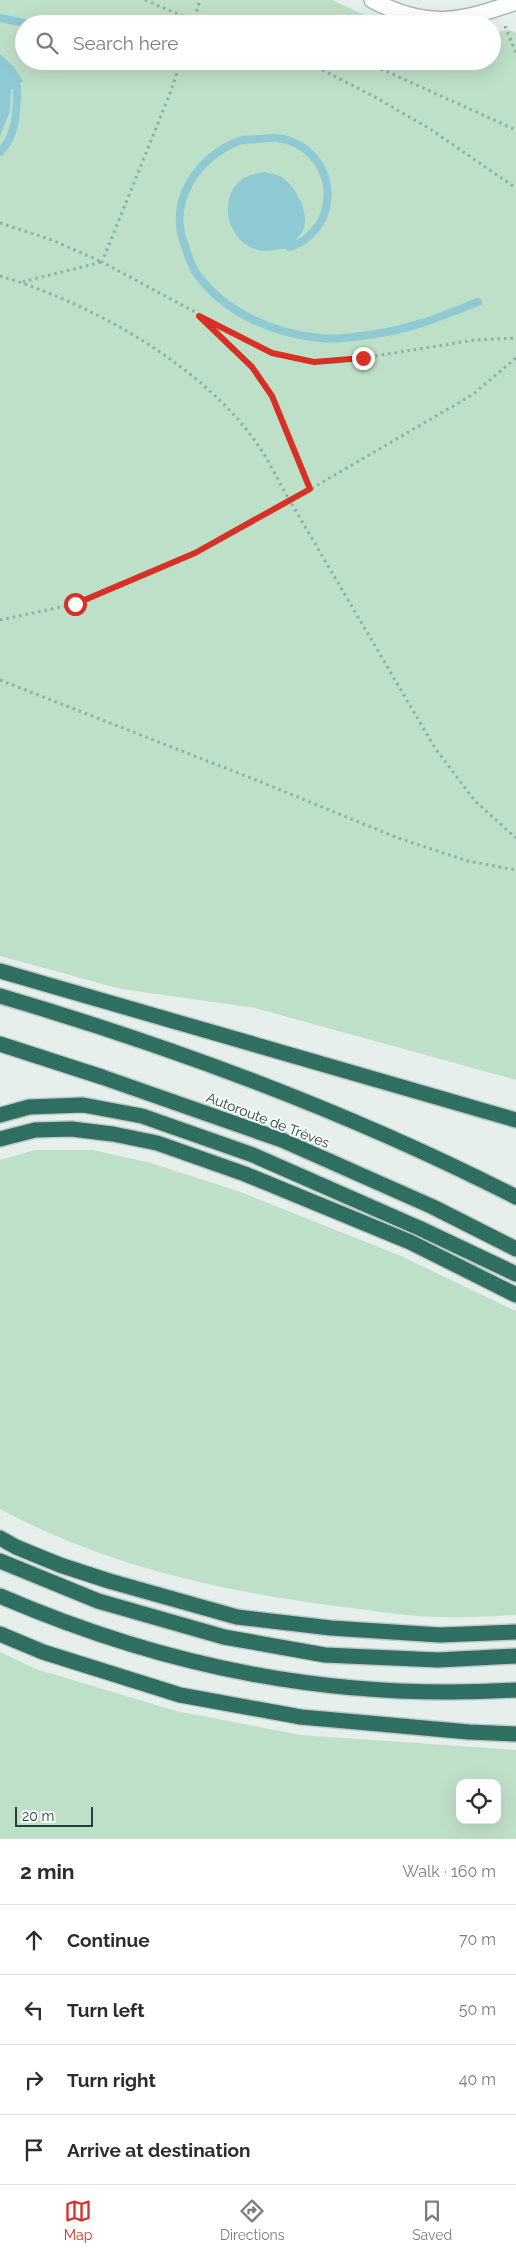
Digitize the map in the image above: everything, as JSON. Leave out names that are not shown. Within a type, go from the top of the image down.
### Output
[{"type":"highway","points":[[0,971],[516,1120]]},
{"type":"highway","points":[[0,996],[103,1026],[297,1097],[453,1164],[516,1197]]},
{"type":"highway","name":"Autoroute de Trèves","points":[[0,1044],[102,1077],[282,1140],[433,1207],[516,1249]]},
{"type":"highway","points":[[0,1115],[29,1107],[83,1105],[142,1116],[253,1154],[419,1228],[516,1274]]},
{"type":"highway","points":[[0,1139],[35,1130],[71,1130],[112,1134],[157,1143],[245,1174],[410,1242],[516,1295]]},
{"type":"highway","points":[[0,1538],[16,1547],[93,1576],[237,1617],[331,1628],[440,1635],[516,1632]]},
{"type":"highway","points":[[0,1561],[98,1601],[224,1638],[325,1655],[438,1660],[516,1656]]},
{"type":"highway","points":[[0,1596],[99,1636],[209,1667],[328,1685],[427,1693],[516,1690]]},
{"type":"highway","points":[[0,1634],[43,1652],[180,1695],[301,1717],[469,1732],[516,1734]]},
{"type":"main road","points":[[372,0],[406,15]]},
{"type":"main road","points":[[475,15],[516,2]]},
{"type":"path","points":[[144,0],[177,15]]},
{"type":"path","points":[[195,15],[200,0]]},
{"type":"path","points":[[102,262],[172,91],[178,70]]},
{"type":"path","points":[[322,70],[375,97],[430,129],[516,188]]},
{"type":"path","points":[[382,70],[516,130]]},
{"type":"path","points":[[0,223],[52,240],[102,262],[199,316],[272,353],[314,362],[363,358],[474,340],[516,338]]},
{"type":"path","points":[[22,282],[102,262]]},
{"type":"path","points":[[0,276],[22,282],[76,306],[131,334],[177,364],[217,396],[258,444],[435,748],[475,801],[516,838]]},
{"type":"path","points":[[199,316],[252,367],[272,396],[310,489]]},
{"type":"path","points":[[0,620],[75,604],[195,553],[290,501],[472,395],[516,358]]},
{"type":"path","points":[[0,680],[247,776],[398,838],[468,861],[516,870]]},
{"type":"green space","points":[[0,0],[332,0],[364,15],[15,15],[15,70],[501,70],[501,32],[510,30],[516,33],[516,1080],[255,1008],[121,989],[0,956]]},
{"type":"green space","points":[[35,1150],[93,1150],[151,1163],[238,1191],[401,1256],[516,1311],[516,1615],[432,1617],[406,1615],[298,1601],[210,1584],[167,1574],[82,1546],[40,1529],[0,1509],[0,1160]]},
{"type":"green space","points":[[0,1652],[36,1669],[176,1711],[301,1735],[516,1750],[516,1839],[0,1839]]},
{"type":"water","points":[[0,54],[13,66],[23,81],[11,90],[10,111],[0,136]]},
{"type":"water","points":[[265,172],[280,176],[286,180],[297,194],[304,212],[304,228],[293,243],[286,248],[259,250],[246,244],[236,235],[230,222],[228,209],[230,195],[237,183],[250,175]]},
{"type":"waterway","points":[[0,18],[15,21]]},
{"type":"waterway","points":[[0,152],[6,145],[13,130],[17,87]]},
{"type":"waterway","points":[[289,247],[306,239],[319,224],[325,212],[327,186],[319,164],[311,154],[290,141],[270,138],[239,141],[224,148],[210,158],[190,183],[183,198],[180,213],[180,230],[191,264],[208,288],[236,310],[252,319],[268,326],[303,336],[343,338],[406,328],[478,302]]},
{"type":"route","points":[[75,604],[195,553],[310,489],[272,396],[252,367],[199,316],[272,353],[314,362],[363,358]]}]
